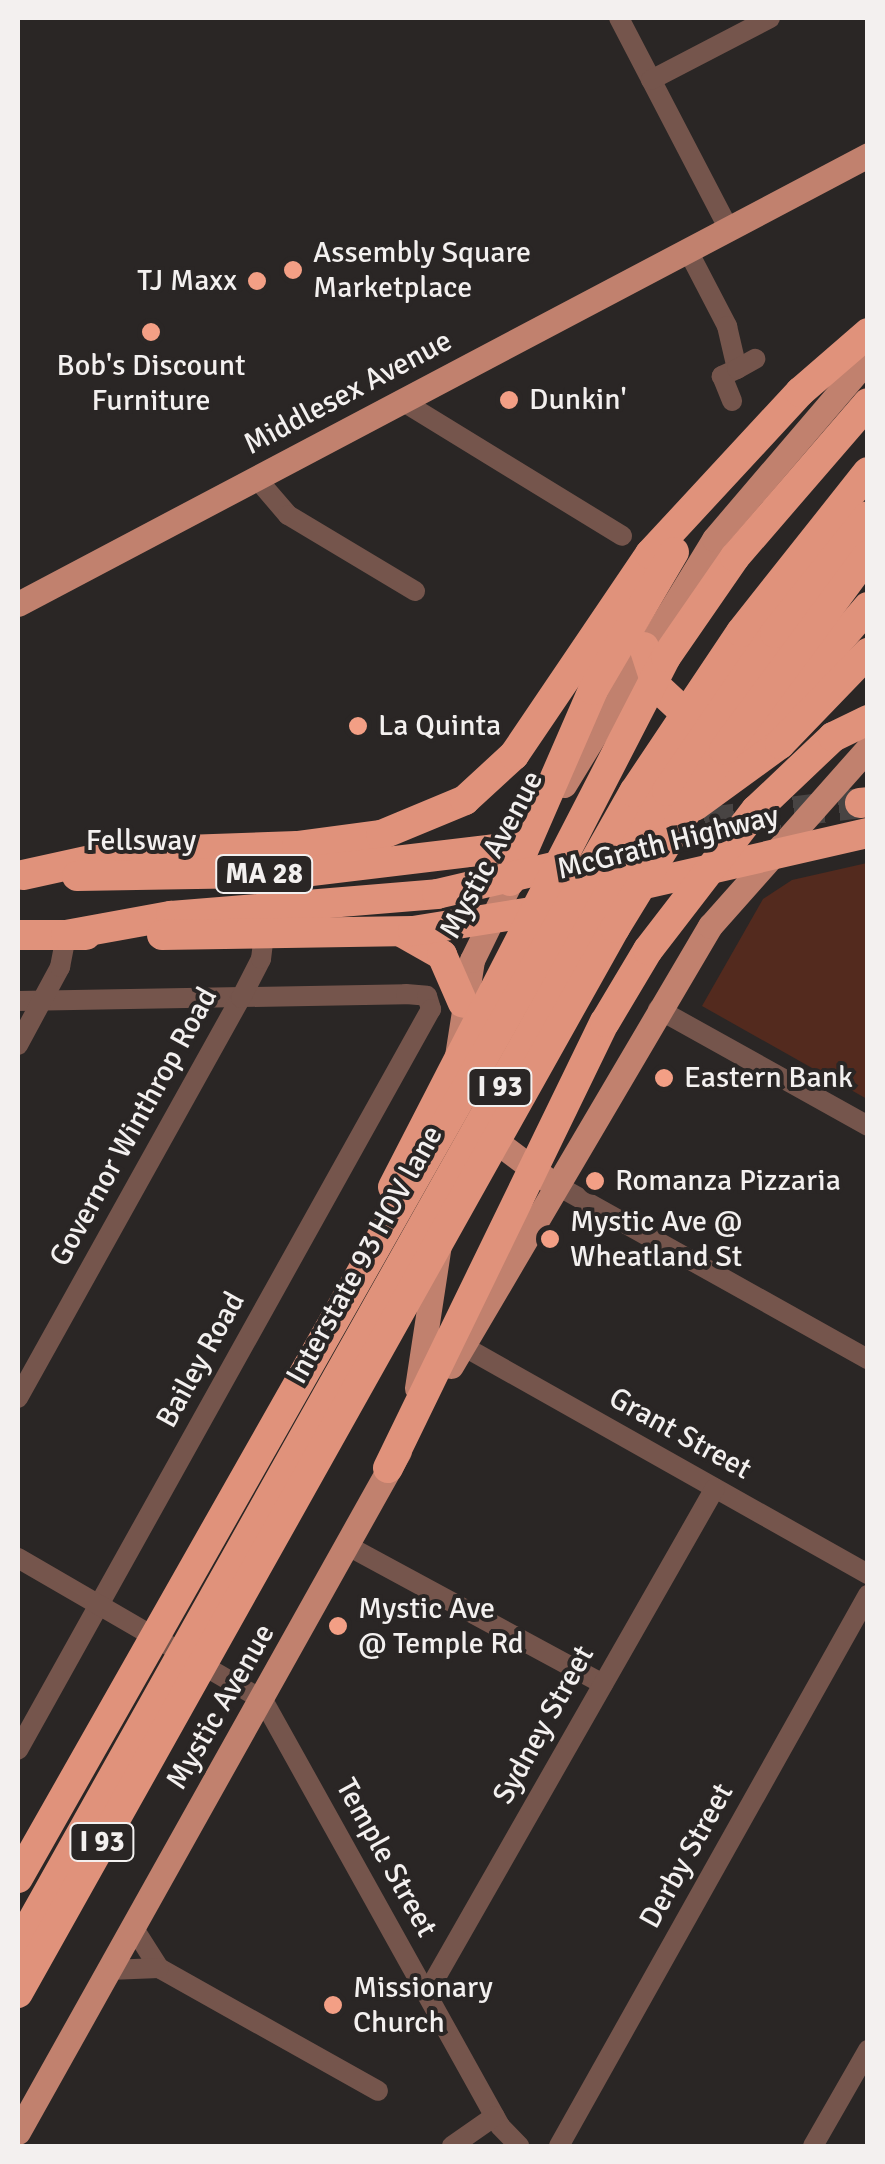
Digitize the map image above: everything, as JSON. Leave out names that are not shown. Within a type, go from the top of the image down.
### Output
[{"type":"highway","points":[[20,875],[128,852],[354,840],[446,812],[514,755],[640,567],[769,426],[868,333]]},
{"type":"highway","points":[[362,1270],[408,1147],[666,657],[735,557],[868,403]]},
{"type":"highway","points":[[510,880],[625,630],[698,518],[769,426]]},
{"type":"highway","name":"I 93","points":[[18,1878],[668,736],[781,578],[868,472]]},
{"type":"highway","name":"Interstate 93 HOV lane","points":[[18,1946],[177,1686],[668,792],[775,633],[868,516]]},
{"type":"highway","name":"I 93","points":[[18,1993],[177,1686],[657,858],[759,698],[868,555]]},
{"type":"highway","points":[[657,858],[868,607]]},
{"type":"highway","points":[[644,647],[656,687],[698,726],[749,749],[780,744]]},
{"type":"highway","points":[[66,935],[171,916],[437,894],[510,880],[664,824],[780,744],[868,653]]},
{"type":"highway","points":[[388,1468],[545,1179],[628,982],[708,867],[814,754],[868,720]]},
{"type":"highway","name":"McGrath Highway","points":[[486,923],[771,852],[868,833]]},
{"type":"highway","name":"Fellsway","points":[[20,875],[303,872],[503,848]]},
{"type":"highway","name":"MA 28","points":[[18,935],[400,932],[486,923]]},
{"type":"highway","points":[[400,932],[442,955],[463,1002]]},
{"type":"main road","name":"Middlesex Avenue","points":[[18,604],[868,155]]},
{"type":"main road","name":"Mystic Avenue","points":[[388,1468],[430,1334],[463,1002],[486,923],[644,647],[744,500],[868,359]]},
{"type":"main road","name":"Mystic Avenue","points":[[18,2132],[264,1700],[388,1468],[464,1346],[545,1179],[726,904],[866,750]]},
{"type":"main road","points":[[455,1071],[481,1129],[545,1179]]},
{"type":"street","points":[[619,18],[729,230]]},
{"type":"street","points":[[651,80],[770,18]]},
{"type":"street","points":[[688,251],[746,364],[722,376],[732,402]]},
{"type":"street","points":[[402,400],[622,536]]},
{"type":"street","points":[[258,478],[288,515],[415,591]]},
{"type":"street","name":"Governor Winthrop Road","points":[[18,1398],[241,998],[261,959],[264,934]]},
{"type":"street","points":[[18,1044],[62,963],[66,935]]},
{"type":"street","points":[[18,1002],[241,998]]},
{"type":"street","name":"Bailey Road","points":[[18,1750],[428,1019],[430,999],[241,998]]},
{"type":"street","points":[[658,1008],[868,1126]]},
{"type":"street","points":[[545,1179],[868,1359]]},
{"type":"street","name":"Grant Street","points":[[464,1346],[868,1574]]},
{"type":"street","name":"Sydney Street","points":[[427,1993],[715,1488]]},
{"type":"street","points":[[348,1546],[603,1684]]},
{"type":"street","points":[[18,1558],[264,1700]]},
{"type":"street","name":"Derby Street","points":[[559,2146],[868,1594]]},
{"type":"street","name":"Temple Street","points":[[264,1700],[494,2116],[519,2146]]},
{"type":"street","points":[[133,1926],[158,1968],[378,2092]]},
{"type":"street","points":[[109,1970],[158,1968]]},
{"type":"street","points":[[813,2146],[868,2050]]},
{"type":"street","points":[[452,2146],[494,2116]]},
{"type":"shaded area","points":[[868,863],[867,1099],[702,1006],[763,899],[792,880]]},
{"type":"tunnel","points":[[660,828],[860,803]]},
{"type":"place","name":"Assembly Square Marketplace","points":[[293,270]]},
{"type":"place","name":"TJ Maxx","points":[[257,281]]},
{"type":"place","name":"Bob's Discount Furniture","points":[[151,332]]},
{"type":"place","name":"Dunkin'","points":[[509,400]]},
{"type":"place","name":"La Quinta","points":[[358,726]]},
{"type":"place","name":"Eastern Bank","points":[[664,1078]]},
{"type":"place","name":"Romanza Pizzaria","points":[[595,1181]]},
{"type":"place","name":"Mystic Ave @ Wheatland St","points":[[550,1239]]},
{"type":"place","name":"Mystic Ave @ Temple Rd","points":[[338,1626]]},
{"type":"place","name":"Missionary Church","points":[[333,2005]]}]
